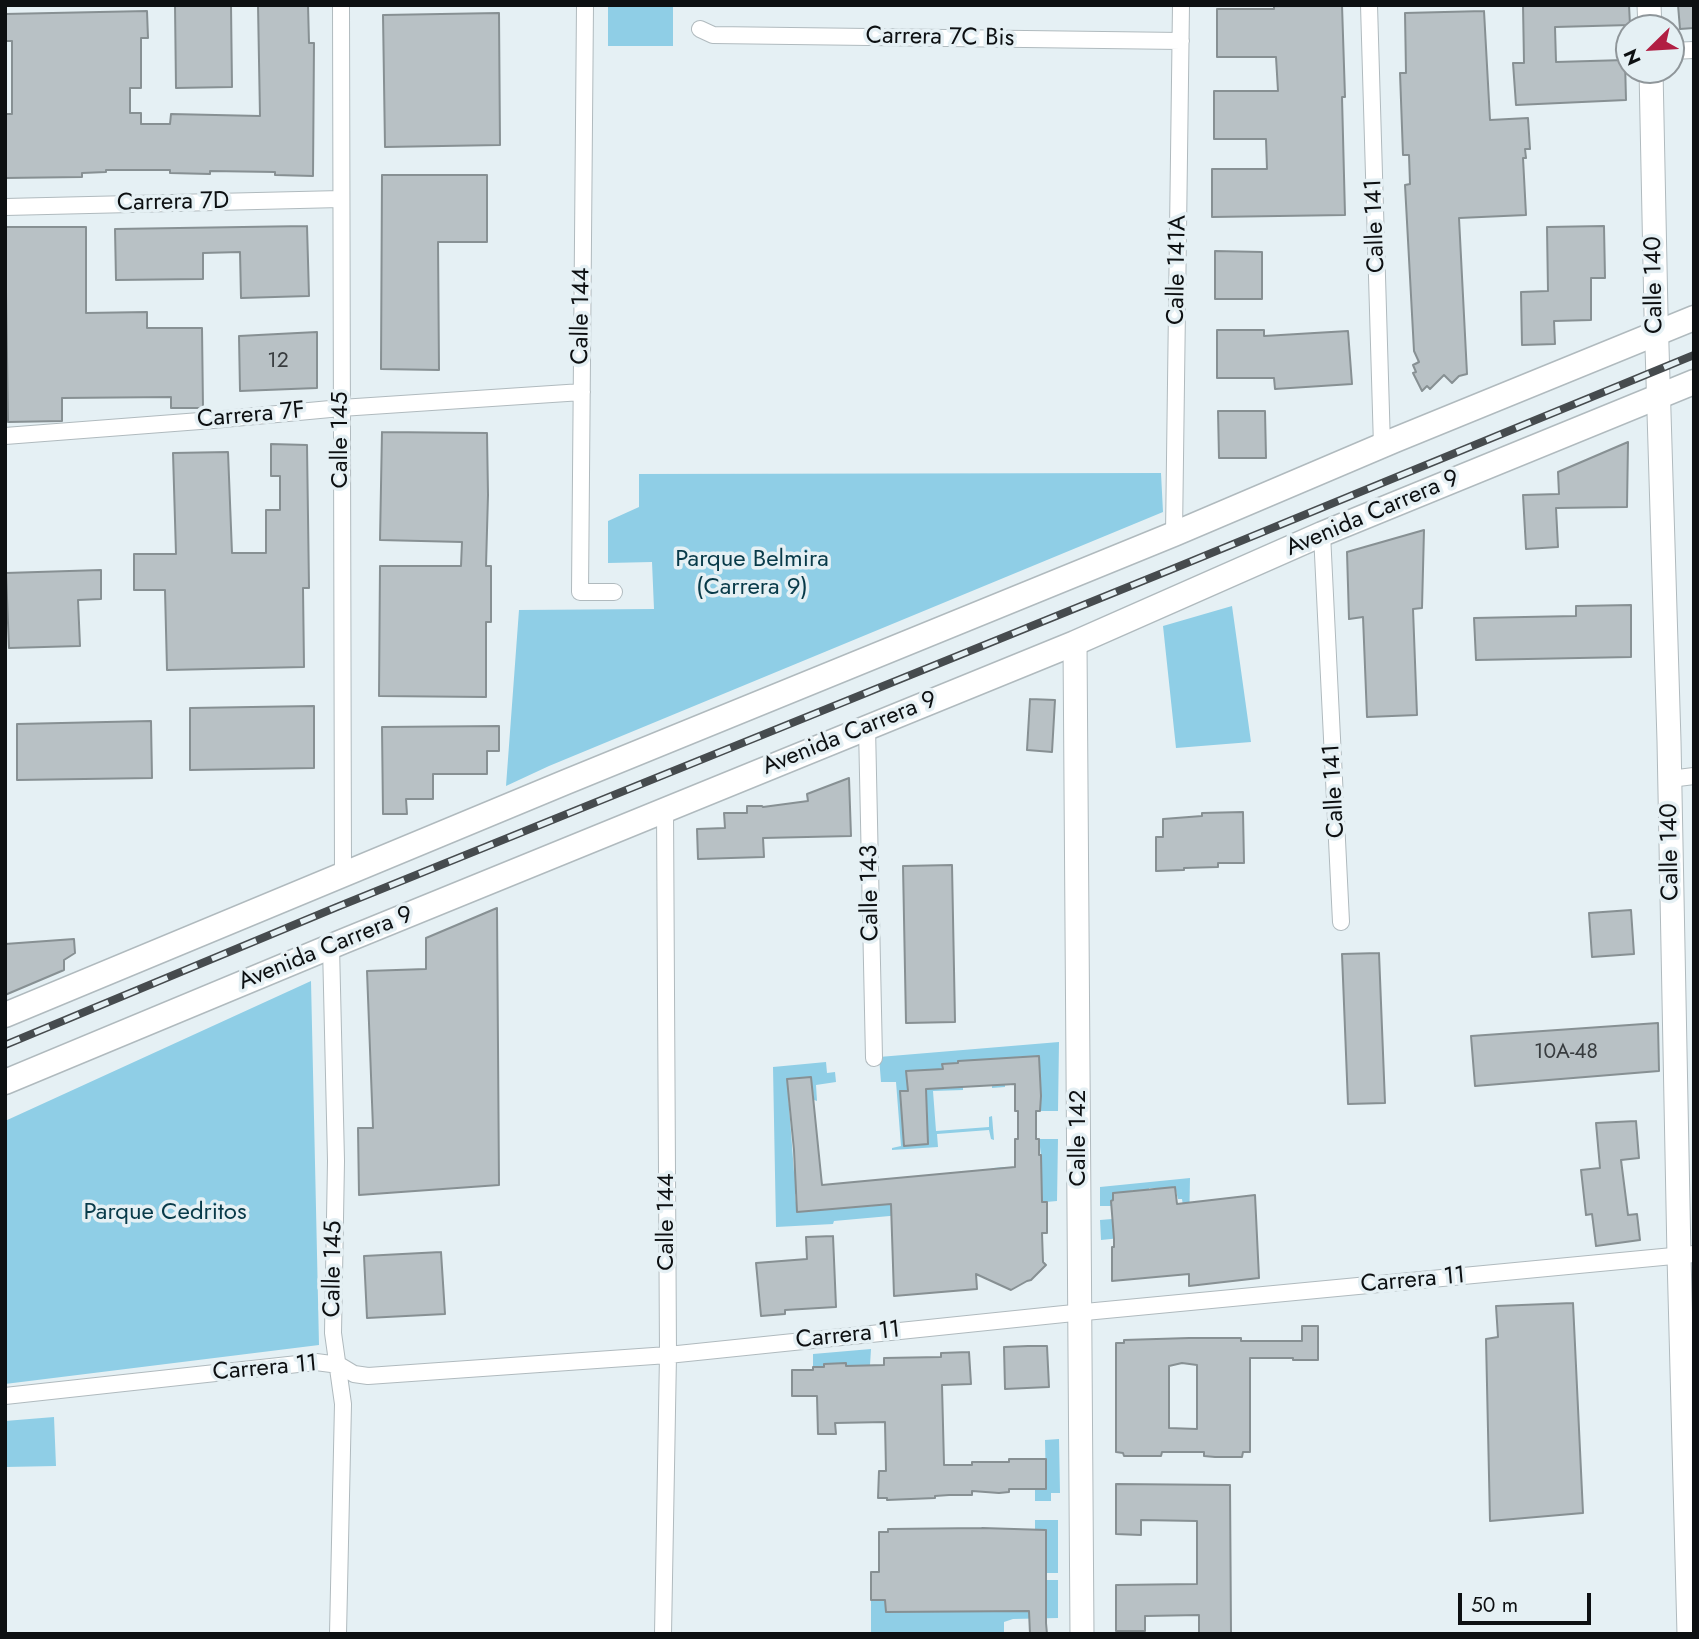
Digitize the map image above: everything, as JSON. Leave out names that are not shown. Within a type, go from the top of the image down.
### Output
[{"type":"main road","points":[[5,1015],[1694,318]]},
{"type":"main road","name":"Avenida Carrera 9","points":[[5,1082],[1075,643],[1322,534],[1694,382]]},
{"type":"street","name":"Calle 145","points":[[341,5],[342,875]]},
{"type":"street","name":"Calle 144","points":[[585,5],[580,592],[614,592]]},
{"type":"street","name":"Calle 141A","points":[[1174,534],[1181,5]]},
{"type":"street","name":"Calle 141","points":[[1370,5],[1382,446]]},
{"type":"street","name":"Carrera 7C Bis","points":[[700,29],[713,35],[1181,41]]},
{"type":"street","name":"Calle 140","points":[[1651,84],[1656,332],[1686,1255],[1689,1634]]},
{"type":"street","name":"Carrera 7D","points":[[5,207],[341,199]]},
{"type":"street","name":"Carrera 7F","points":[[5,436],[341,408],[582,392]]},
{"type":"street","name":"Calle 141","points":[[1322,534],[1341,922]]},
{"type":"street","name":"Calle 142","points":[[1075,643],[1082,1634]]},
{"type":"street","name":"Calle 143","points":[[867,727],[874,1058]]},
{"type":"street","points":[[1670,779],[1694,776]]},
{"type":"street","name":"Calle 144","points":[[663,1634],[668,1354],[665,809]]},
{"type":"street","name":"Calle 145","points":[[331,946],[336,1161],[334,1333],[343,1404],[338,1634]]},
{"type":"street","name":"Carrera 11","points":[[5,1396],[316,1362],[339,1365],[354,1374],[368,1376],[668,1354],[1686,1255]]},
{"type":"green space","points":[[608,5],[673,5],[673,46],[608,46]]},
{"type":"green space","name":"Parque Belmira (Carrera 9)","points":[[1161,473],[1163,512],[506,786],[519,610],[654,609],[652,562],[608,563],[608,521],[639,507],[639,474]]},
{"type":"green space","points":[[1232,606],[1251,742],[1176,748],[1163,626]]},
{"type":"green space","name":"Parque Cedritos","points":[[311,981],[319,1345],[5,1384],[5,1121]]},
{"type":"green space","points":[[1059,1042],[1058,1111],[1040,1111],[1039,1056],[1015,1057],[1015,1081],[1005,1081],[1005,1087],[992,1088],[992,1085],[958,1063],[943,1064],[943,1069],[911,1091],[901,1091],[904,1146],[928,1144],[927,1106],[922,1090],[944,1080],[944,1088],[963,1087],[963,1090],[933,1091],[936,1131],[989,1127],[989,1117],[992,1116],[994,1140],[991,1139],[989,1130],[937,1134],[938,1147],[892,1150],[901,1146],[896,1082],[881,1082],[879,1057]]},
{"type":"green space","points":[[826,1062],[827,1073],[835,1072],[836,1082],[816,1085],[817,1101],[814,1100],[811,1077],[787,1079],[798,1193],[795,1194],[797,1211],[873,1206],[994,1168],[1015,1170],[1041,1155],[1039,1139],[1058,1139],[1057,1201],[834,1221],[833,1224],[776,1227],[773,1067]]},
{"type":"green space","points":[[1190,1178],[1189,1231],[1101,1240],[1100,1220],[1184,1213],[1182,1199],[1178,1199],[1175,1187],[1113,1193],[1112,1206],[1100,1206],[1100,1187]]},
{"type":"green space","points":[[871,1349],[870,1365],[824,1364],[824,1367],[813,1367],[813,1354]]},
{"type":"green space","points":[[54,1417],[56,1466],[5,1467],[5,1421]]},
{"type":"green space","points":[[1059,1439],[1060,1493],[1051,1493],[1051,1501],[1035,1501],[1035,1489],[1046,1488],[1045,1440]]},
{"type":"green space","points":[[1035,1520],[1058,1520],[1058,1573],[1046,1573],[1046,1529],[1035,1529]]},
{"type":"green space","points":[[1045,1580],[1058,1580],[1058,1618],[1013,1619],[1004,1622],[1004,1634],[871,1634],[871,1600],[885,1600],[886,1612],[915,1612]]},
{"type":"building","points":[[175,5],[231,5],[232,87],[176,88]]},
{"type":"building","points":[[258,5],[308,5],[309,43],[314,43],[313,176],[275,175],[275,172],[210,171],[210,174],[170,173],[170,170],[106,170],[82,173],[82,177],[5,178],[5,114],[12,114],[12,41],[6,41],[5,14],[147,11],[148,38],[141,38],[141,88],[130,88],[130,113],[141,113],[141,124],[170,124],[171,114],[260,116]]},
{"type":"building","points":[[1274,5],[1342,5],[1345,215],[1212,217],[1212,169],[1267,169],[1266,139],[1214,139],[1214,91],[1278,91],[1276,57],[1217,57],[1217,9],[1274,9]]},
{"type":"building","points":[[1523,5],[1629,5],[1629,14],[1615,14],[1615,25],[1555,27],[1556,62],[1615,60],[1615,84],[1626,84],[1626,100],[1516,105],[1513,63],[1524,63]]},
{"type":"building","points":[[1678,5],[1694,5],[1694,28],[1685,29],[1685,14],[1679,14]]},
{"type":"building","points":[[1484,11],[1490,120],[1528,118],[1530,149],[1525,149],[1526,158],[1523,158],[1526,215],[1459,218],[1467,374],[1459,376],[1452,383],[1444,375],[1430,389],[1427,386],[1422,391],[1413,373],[1416,372],[1413,365],[1419,362],[1414,351],[1405,185],[1410,184],[1409,155],[1403,155],[1400,73],[1406,73],[1405,13]]},
{"type":"building","points":[[499,13],[500,145],[385,147],[383,15]]},
{"type":"building","points":[[382,175],[487,175],[487,242],[438,242],[439,370],[381,369]]},
{"type":"building","points":[[307,226],[309,296],[241,298],[240,252],[203,253],[203,279],[116,280],[115,229]]},
{"type":"building","points":[[1604,226],[1605,278],[1591,278],[1591,320],[1554,321],[1555,344],[1522,345],[1521,292],[1548,291],[1547,227]]},
{"type":"building","points":[[5,227],[86,227],[86,313],[147,312],[147,328],[202,328],[203,408],[171,408],[171,397],[62,398],[62,421],[8,422]]},
{"type":"building","points":[[1215,251],[1262,252],[1262,299],[1215,299]]},
{"type":"building","points":[[1217,330],[1264,330],[1264,336],[1348,331],[1352,384],[1275,389],[1274,378],[1217,378]]},
{"type":"building","points":[[317,332],[317,388],[240,391],[239,336]]},
{"type":"building","points":[[1218,411],[1265,411],[1266,458],[1219,458]]},
{"type":"building","points":[[382,432],[487,433],[486,566],[491,566],[491,622],[486,622],[486,697],[379,696],[380,566],[461,566],[462,542],[380,540]]},
{"type":"building","points":[[1628,442],[1627,507],[1556,508],[1558,547],[1526,549],[1523,495],[1559,494],[1558,472]]},
{"type":"building","points":[[271,444],[307,445],[309,588],[303,588],[304,667],[167,670],[165,590],[134,590],[134,554],[176,554],[173,453],[228,452],[232,553],[266,553],[266,510],[280,510],[280,476],[271,476]]},
{"type":"building","points":[[1424,530],[1422,608],[1413,609],[1417,715],[1367,717],[1363,617],[1349,619],[1347,552]]},
{"type":"building","points":[[101,570],[101,599],[78,600],[80,646],[9,648],[6,573]]},
{"type":"building","points":[[1631,605],[1631,657],[1476,660],[1474,618],[1576,616],[1576,606]]},
{"type":"building","points":[[1030,699],[1055,700],[1052,752],[1027,750]]},
{"type":"building","points":[[314,706],[314,768],[190,770],[190,708]]},
{"type":"building","points":[[151,721],[152,778],[17,780],[17,724]]},
{"type":"building","points":[[499,726],[499,751],[487,751],[487,774],[433,774],[433,799],[406,799],[407,814],[383,814],[382,727]]},
{"type":"building","points":[[849,778],[851,836],[763,838],[764,857],[698,859],[697,829],[725,828],[724,813],[747,813],[747,806],[763,807],[808,801],[807,794]]},
{"type":"building","points":[[1243,812],[1244,863],[1218,863],[1218,867],[1156,871],[1156,837],[1163,837],[1163,819],[1202,816],[1202,813]]},
{"type":"building","points":[[952,865],[955,1022],[906,1023],[903,866]]},
{"type":"building","points":[[497,908],[499,1185],[359,1195],[358,1128],[373,1128],[367,971],[426,969],[426,938]]},
{"type":"building","points":[[1631,910],[1634,954],[1592,957],[1589,913]]},
{"type":"building","points":[[74,939],[75,953],[64,960],[64,970],[5,995],[5,944]]},
{"type":"building","points":[[1379,953],[1385,1103],[1348,1104],[1342,954]]},
{"type":"building","points":[[1658,1023],[1659,1071],[1475,1086],[1471,1036]]},
{"type":"building","points":[[1039,1056],[1041,1096],[1040,1111],[1036,1111],[1036,1139],[1039,1139],[1041,1155],[1042,1202],[1047,1202],[1047,1233],[1042,1233],[1043,1262],[1046,1265],[1031,1280],[1011,1290],[976,1274],[977,1289],[894,1296],[891,1204],[797,1212],[787,1079],[811,1077],[822,1185],[1015,1167],[1018,1111],[1015,1111],[1015,1084],[926,1089],[928,1144],[904,1146],[900,1091],[908,1091],[906,1071],[943,1069],[942,1064],[958,1061]]},
{"type":"building","points":[[1636,1121],[1639,1158],[1621,1160],[1628,1215],[1637,1214],[1640,1240],[1596,1246],[1592,1214],[1586,1215],[1581,1170],[1600,1168],[1596,1123]]},
{"type":"building","points":[[1175,1187],[1177,1204],[1255,1195],[1259,1278],[1189,1286],[1189,1274],[1112,1281],[1113,1193]]},
{"type":"building","points":[[833,1236],[836,1307],[785,1310],[785,1314],[761,1316],[756,1263],[807,1259],[806,1237]]},
{"type":"building","points":[[441,1252],[445,1314],[367,1318],[364,1256]]},
{"type":"building","points":[[1573,1303],[1583,1513],[1490,1521],[1486,1339],[1498,1337],[1496,1306]]},
{"type":"building","points":[[1302,1326],[1318,1326],[1318,1360],[1250,1358],[1250,1452],[1243,1452],[1242,1457],[1204,1456],[1204,1452],[1124,1456],[1123,1453],[1116,1452],[1116,1343],[1124,1343],[1124,1340],[1189,1338],[1302,1341]],"holes":[[[1182,1363],[1197,1365],[1197,1429],[1169,1428],[1169,1366]]]},
{"type":"building","points":[[1047,1346],[1049,1387],[1005,1389],[1004,1347]]},
{"type":"building","points":[[969,1352],[971,1384],[942,1385],[944,1465],[1009,1462],[1009,1459],[1046,1459],[1046,1489],[1009,1489],[1009,1492],[999,1493],[972,1491],[972,1495],[935,1498],[878,1498],[879,1471],[886,1471],[885,1422],[835,1423],[836,1434],[818,1434],[817,1396],[792,1396],[792,1370],[813,1370],[813,1367],[824,1367],[824,1364],[884,1365],[884,1358],[941,1357],[941,1353]]},
{"type":"building","points":[[1116,1484],[1230,1485],[1231,1634],[1199,1634],[1199,1615],[1145,1616],[1145,1631],[1116,1631],[1116,1585],[1197,1584],[1197,1521],[1141,1520],[1141,1535],[1116,1534]]},
{"type":"building","points":[[888,1529],[1046,1530],[1047,1634],[1030,1634],[1029,1611],[886,1612],[885,1600],[871,1600],[871,1572],[879,1572],[879,1532],[888,1532]]},
{"type":"railway","points":[[5,1045],[337,907],[1694,355]]}]
